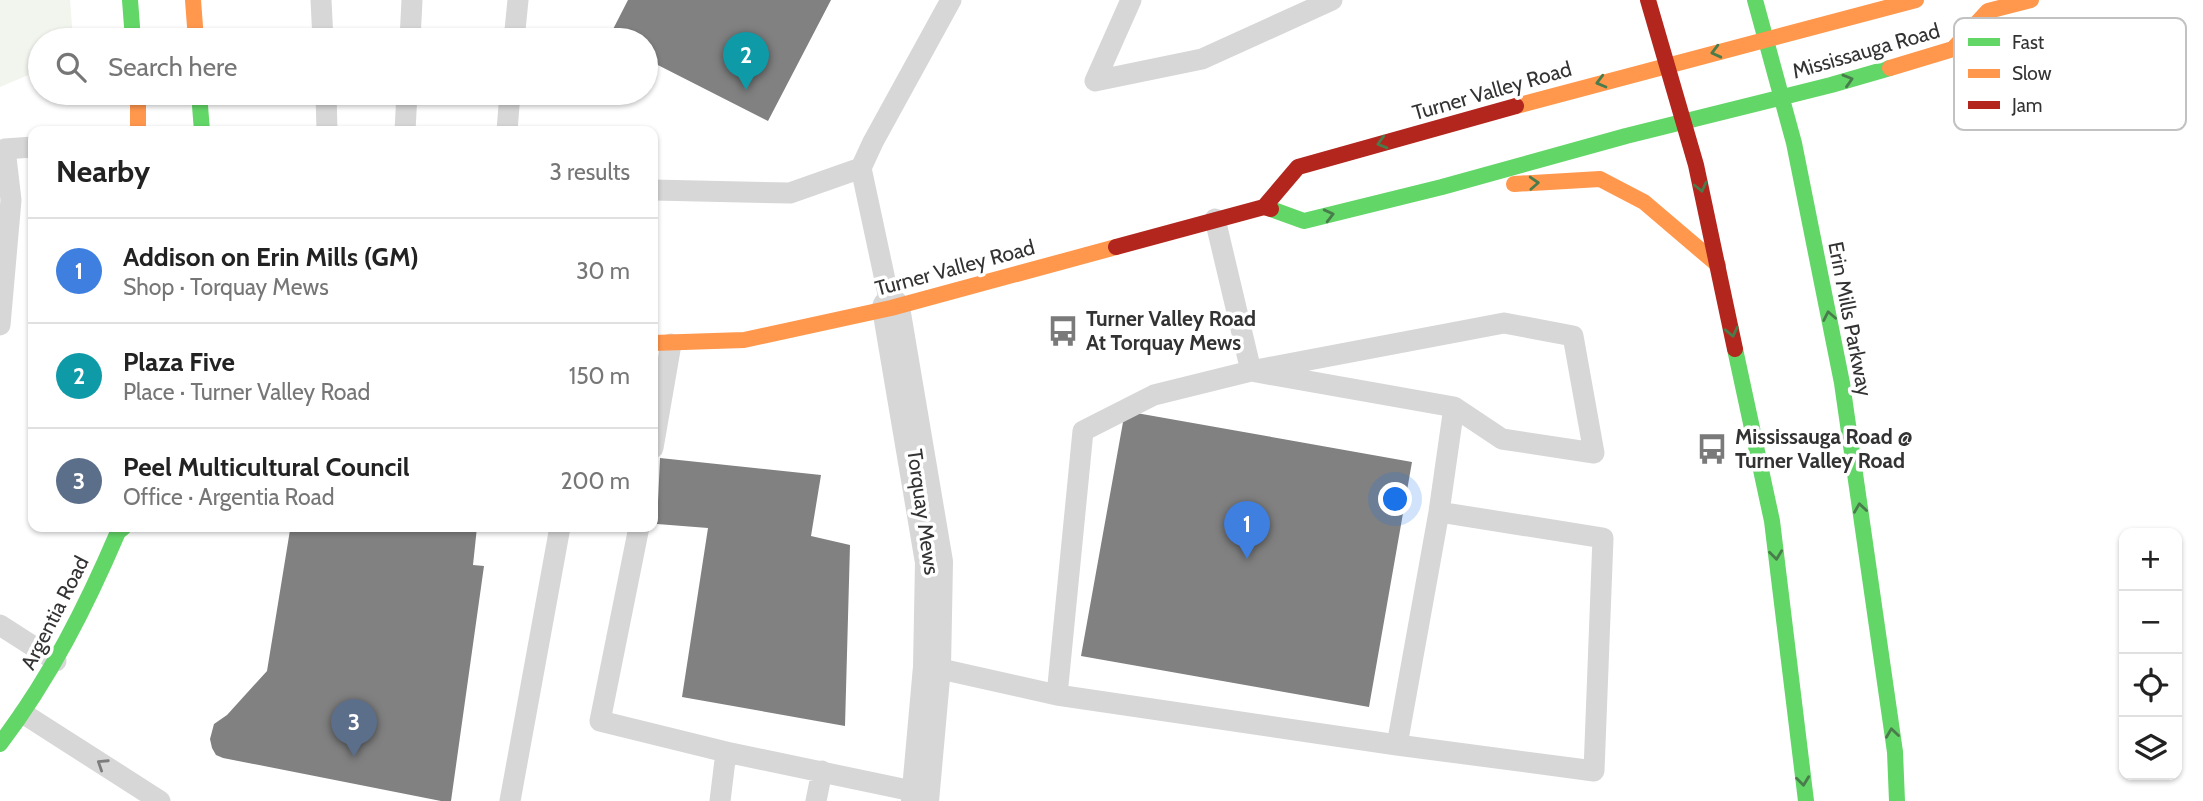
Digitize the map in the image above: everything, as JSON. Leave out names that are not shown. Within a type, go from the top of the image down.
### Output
[{"type":"main road","points":[[130,0],[132,28]]},
{"type":"main road","points":[[193,0],[195,28]]},
{"type":"main road","points":[[1648,0],[1696,165],[1772,521],[1806,801]]},
{"type":"main road","name":"Mississauga Road","points":[[1755,0],[1782,97]]},
{"type":"main road","name":"Mississauga Road","points":[[1667,64],[1916,0]]},
{"type":"main road","points":[[1967,4],[1988,11],[2031,0]]},
{"type":"main road","name":"Mississauga Road","points":[[1982,18],[1988,11]]},
{"type":"main road","name":"Mississauga Road","points":[[1684,121],[1831,85],[1954,48]]},
{"type":"main road","name":"Turner Valley Road","points":[[662,344],[744,340],[891,308],[1264,207],[1298,167],[1667,64]]},
{"type":"main road","name":"Erin Mills Parkway","points":[[1782,97],[1794,143],[1842,383],[1895,751],[1897,801]]},
{"type":"main road","points":[[138,105],[138,126]]},
{"type":"main road","points":[[200,105],[202,126]]},
{"type":"main road","points":[[1264,207],[1304,221],[1684,121]]},
{"type":"main road","points":[[1441,187],[1600,179],[1644,202],[1718,265]]},
{"type":"main road","name":"Argentia Road","points":[[0,744],[57,661],[92,594],[117,532]]},
{"type":"street","name":"Torquay Mews","points":[[891,308],[934,562],[932,667],[921,797]]},
{"type":"lane","points":[[321,0],[322,28]]},
{"type":"lane","points":[[411,28],[412,0]]},
{"type":"lane","points":[[515,28],[518,0]]},
{"type":"lane","points":[[891,308],[861,168],[951,0]]},
{"type":"lane","points":[[1131,0],[1095,81],[1202,59],[1332,0]]},
{"type":"lane","points":[[326,105],[327,126]]},
{"type":"lane","points":[[405,126],[406,105]]},
{"type":"lane","points":[[507,126],[509,105]]},
{"type":"lane","points":[[0,325],[11,200],[3,150],[28,148]]},
{"type":"lane","points":[[658,190],[790,193],[861,168]]},
{"type":"lane","points":[[1215,219],[1251,371]]},
{"type":"lane","points":[[1057,695],[1083,431],[1154,395],[1251,371],[1504,323],[1573,336],[1594,453],[1502,439],[1454,407],[1251,371]]},
{"type":"lane","points":[[658,390],[662,344]]},
{"type":"lane","points":[[1397,745],[1454,407]]},
{"type":"lane","points":[[932,667],[1057,695],[1594,771],[1604,538],[1438,512]]},
{"type":"lane","points":[[510,801],[559,532]]},
{"type":"lane","points":[[638,532],[600,721],[726,752],[822,771],[921,797]]},
{"type":"lane","points":[[0,625],[57,661]]},
{"type":"lane","points":[[23,714],[160,801]]},
{"type":"lane","points":[[720,801],[726,752]]},
{"type":"lane","points":[[816,801],[822,771]]},
{"type":"shaded area","points":[[0,0],[70,0],[72,28],[28,28],[28,75],[0,87]]},
{"type":"building","points":[[628,0],[831,0],[768,121],[658,65],[658,28],[614,28]]},
{"type":"building","points":[[1125,411],[1412,462],[1369,707],[1081,656]]},
{"type":"building","points":[[660,458],[821,475],[811,536],[850,545],[845,726],[682,697],[708,528],[658,524]]},
{"type":"building","points":[[290,532],[476,532],[473,565],[484,566],[451,801],[216,755],[210,739],[214,724],[227,715],[267,671]]},
{"type":"traffic: fast","points":[[130,0],[132,28]]},
{"type":"traffic: fast","points":[[1755,0],[1794,143],[1842,383],[1895,752],[1897,801]]},
{"type":"traffic: fast","points":[[1271,209],[1304,221],[1890,68]]},
{"type":"traffic: fast","points":[[200,105],[202,126]]},
{"type":"traffic: fast","points":[[1735,349],[1772,521],[1806,801]]},
{"type":"traffic: fast","points":[[0,744],[51,668],[80,615],[118,532]]},
{"type":"traffic: slow","points":[[193,0],[195,28]]},
{"type":"traffic: slow","points":[[1516,106],[1916,0]]},
{"type":"traffic: slow","points":[[1982,18],[1988,11],[2031,0]]},
{"type":"traffic: slow","points":[[1890,68],[1954,48]]},
{"type":"traffic: slow","points":[[138,105],[138,126]]},
{"type":"traffic: slow","points":[[1514,184],[1600,179],[1644,202],[1718,265]]},
{"type":"traffic: slow","points":[[658,343],[744,340],[891,308],[1116,247]]},
{"type":"traffic: jam","points":[[1648,0],[1696,165],[1735,349]]},
{"type":"traffic: jam","points":[[1264,207],[1298,167],[1516,106]]},
{"type":"traffic: jam","points":[[1116,247],[1264,207],[1271,209]]},
{"type":"place","name":"Plaza Five","points":[[746,90]]},
{"type":"place","name":"Turner Valley Road At Torquay Mews","points":[[1063,331]]},
{"type":"place","name":"Mississauga Road @ Turner Valley Road","points":[[1712,449]]},
{"type":"place","name":"Addison on Erin Mills (GM)","points":[[1247,559]]},
{"type":"place","name":"Peel Multicultural Council","points":[[354,757]]}]
